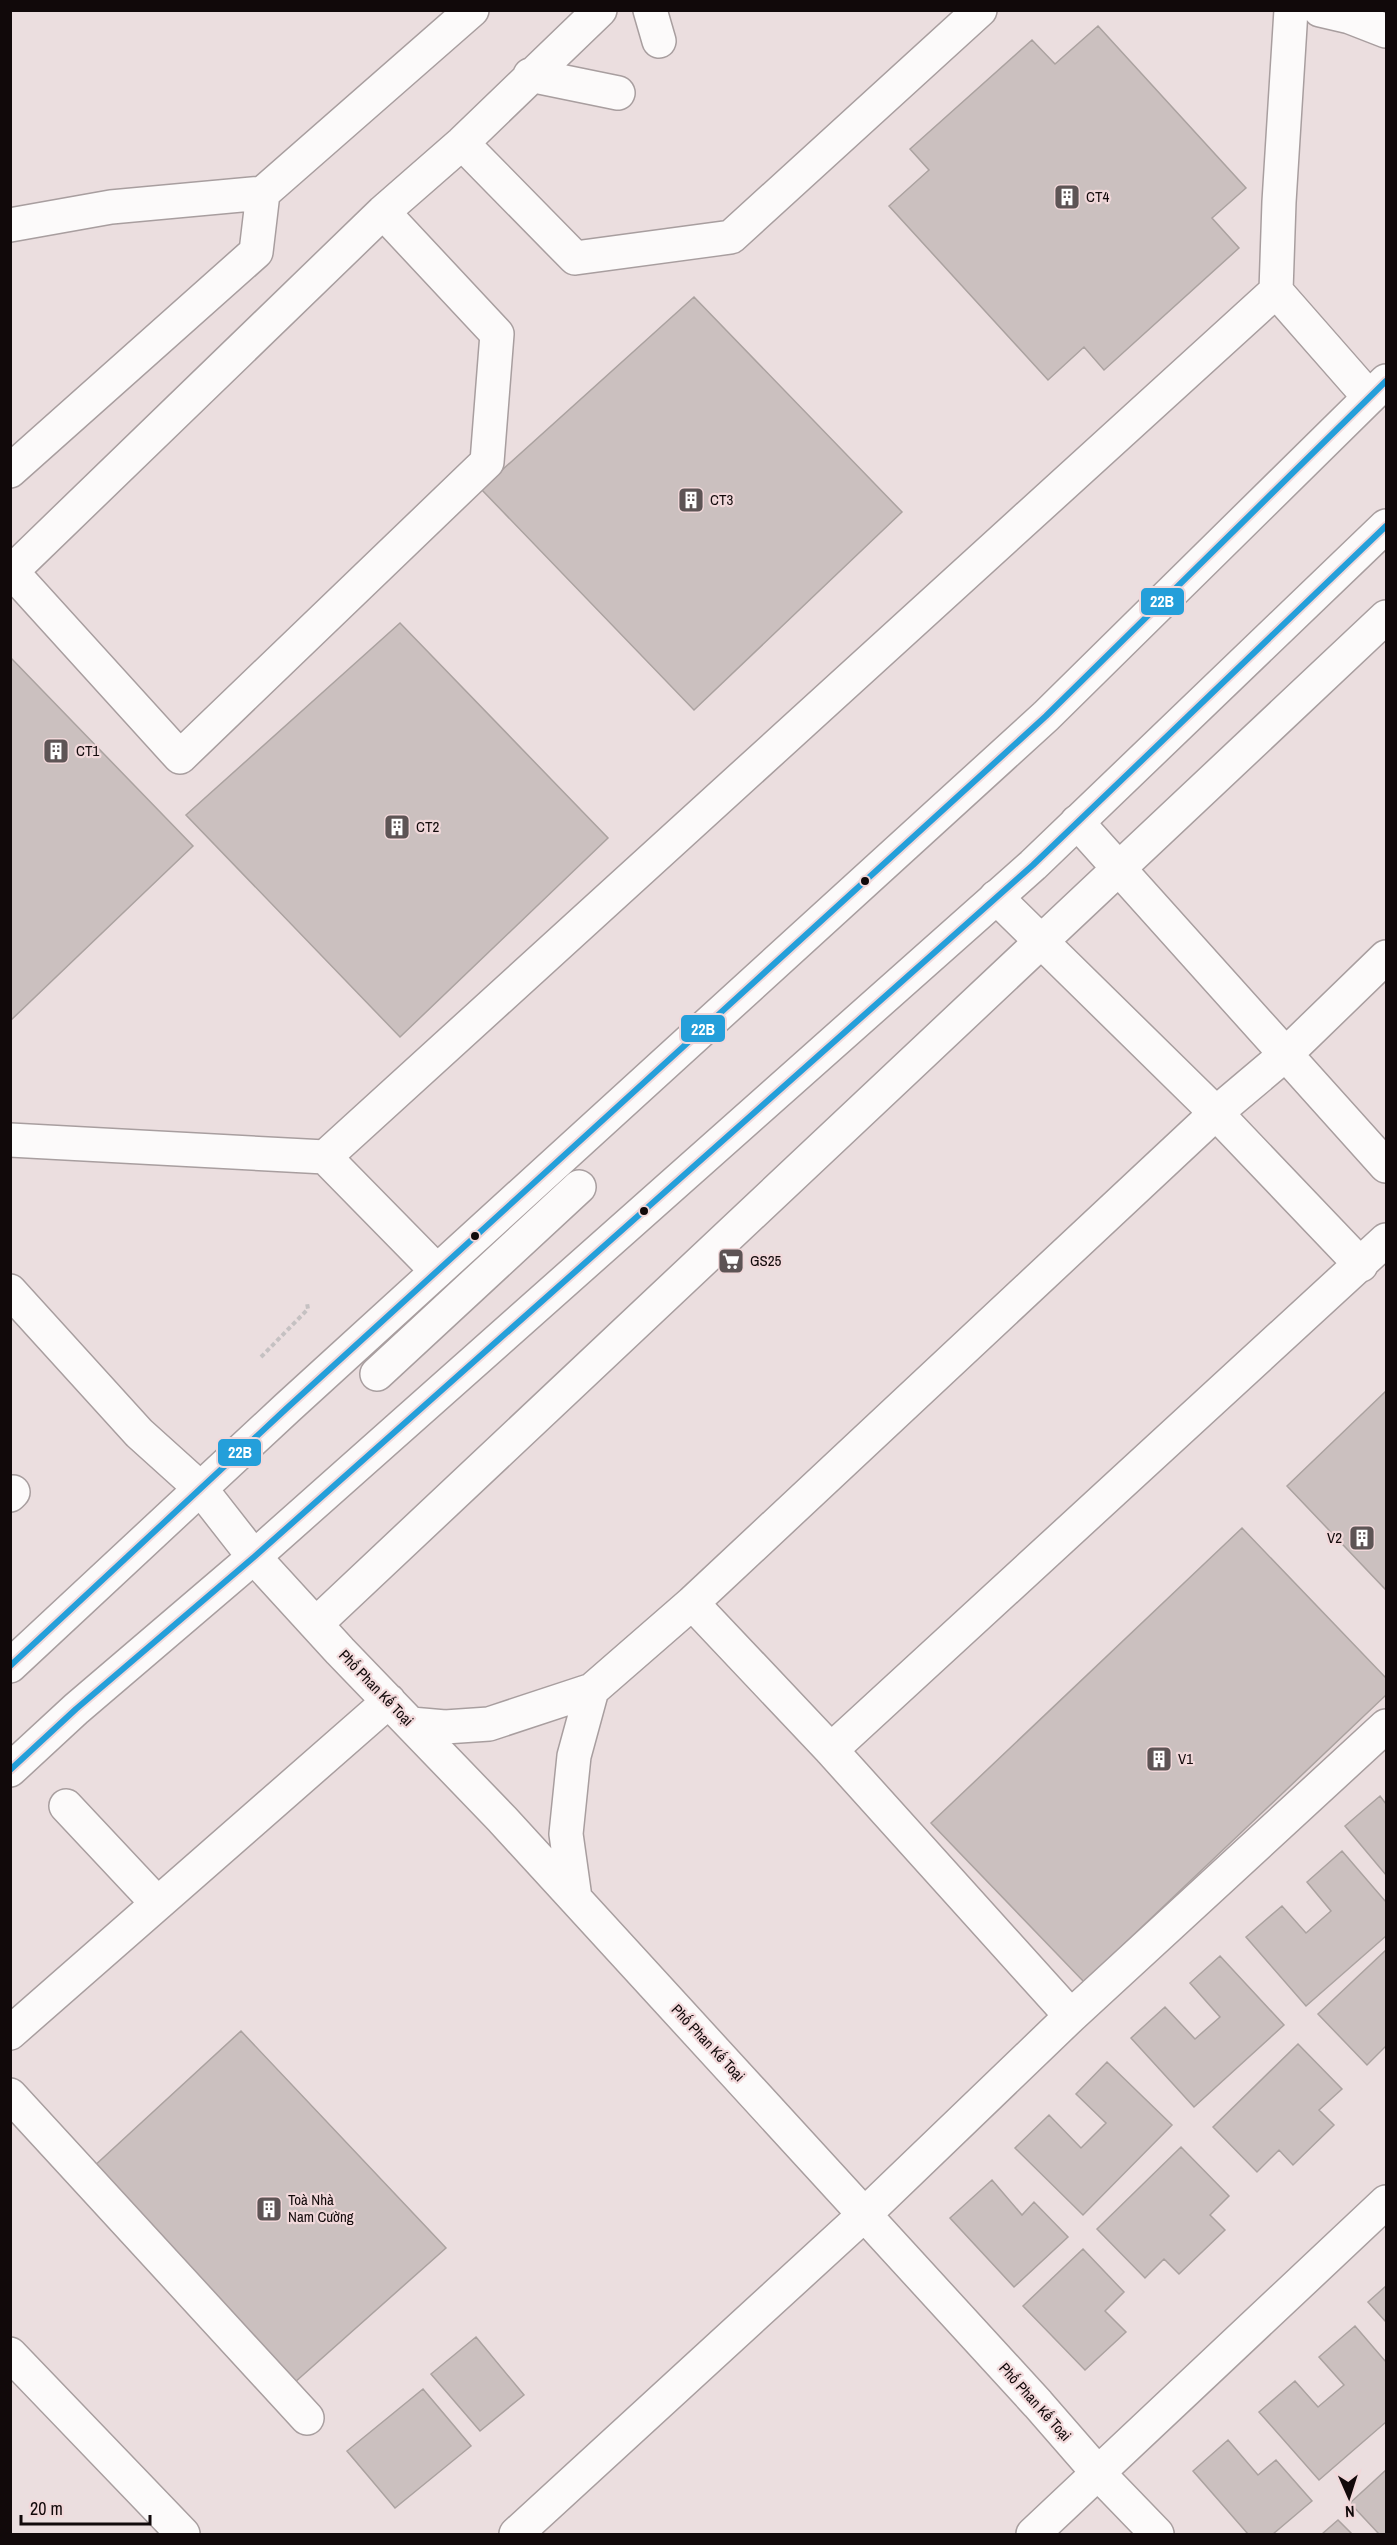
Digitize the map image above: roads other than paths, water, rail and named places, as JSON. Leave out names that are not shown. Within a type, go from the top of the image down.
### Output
[{"type":"street","points":[[10,225],[111,207],[263,193],[472,10]]},
{"type":"street","points":[[383,212],[497,333],[487,462],[180,757],[11,572],[383,212],[462,143],[600,10]]},
{"type":"street","points":[[462,143],[575,258],[731,237],[980,10]]},
{"type":"street","points":[[325,1157],[1276,291],[1291,10]]},
{"type":"street","points":[[1320,10],[1350,17],[1386,31]]},
{"type":"street","points":[[530,75],[618,93]]},
{"type":"street","points":[[10,471],[256,252],[263,193]]},
{"type":"street","points":[[10,1666],[200,1488],[1046,716],[1378,389],[1276,291]]},
{"type":"street","points":[[10,1770],[76,1709],[254,1557],[996,897],[1386,526]]},
{"type":"street","points":[[316,1624],[1386,617]]},
{"type":"street","points":[[1077,822],[1386,1166]]},
{"type":"street","points":[[996,897],[1216,1113],[1361,1265]]},
{"type":"street","points":[[411,1724],[445,1727],[489,1724],[592,1690],[692,1603],[1216,1113],[1286,1054],[1386,957]]},
{"type":"street","points":[[10,1140],[325,1157],[437,1271]]},
{"type":"street","points":[[377,1374],[579,1187]]},
{"type":"street","points":[[831,1750],[1361,1265],[1386,1239]]},
{"type":"street","name":"Phố Phan Kế Toại","points":[[10,1291],[139,1432],[200,1488],[254,1557],[575,1898],[1157,2535]]},
{"type":"street","points":[[692,1603],[831,1750],[1071,2016]]},
{"type":"street","points":[[575,1898],[566,1834],[568,1804],[574,1756],[592,1690]]},
{"type":"street","points":[[10,2033],[389,1701]]},
{"type":"street","points":[[516,2535],[865,2214],[1071,2016],[1386,1726]]},
{"type":"street","points":[[66,1806],[157,1903]]},
{"type":"street","points":[[10,2095],[307,2418]]},
{"type":"street","points":[[1033,2535],[1386,2202]]},
{"type":"street","points":[[10,2354],[183,2535]]},
{"type":"place","name":"CT4","points":[[1067,197]]},
{"type":"place","name":"CT3","points":[[691,500]]},
{"type":"place","name":"CT1","points":[[56,751]]},
{"type":"place","name":"CT2","points":[[397,827]]},
{"type":"place","name":"GS25","points":[[731,1261]]},
{"type":"place","name":"V2","points":[[1362,1538]]},
{"type":"place","name":"V1","points":[[1159,1759]]},
{"type":"place","name":"Toà Nhà Nam Cường","points":[[269,2209]]}]
